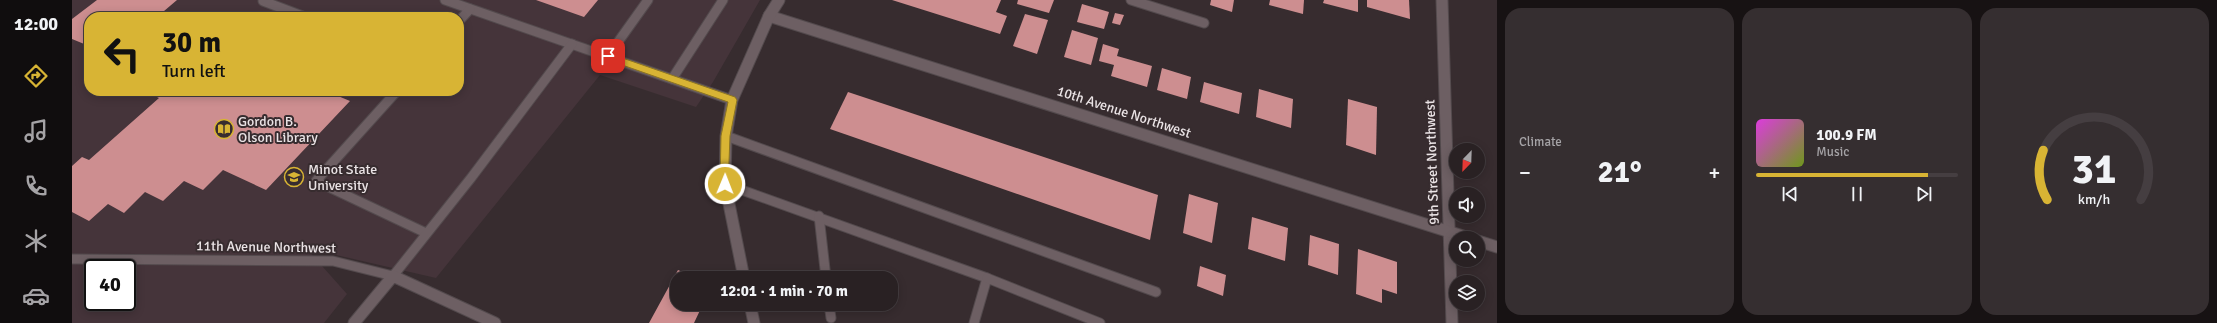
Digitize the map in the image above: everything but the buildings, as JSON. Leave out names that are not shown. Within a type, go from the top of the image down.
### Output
[{"type":"street","points":[[743,271],[725,184],[726,136],[732,100],[769,16],[779,0]]},
{"type":"street","name":"9th Street Northwest","points":[[1442,0],[1449,231]]},
{"type":"street","name":"10th Avenue Northwest","points":[[769,16],[1449,231]]},
{"type":"street","points":[[1485,243],[1497,247]]},
{"type":"street","name":"9th Street Northwest","points":[[1450,267],[1452,323]]},
{"type":"street","points":[[354,323],[393,276]]},
{"type":"street","name":"11th Avenue Northwest","points":[[393,276],[496,323]]},
{"type":"street","points":[[751,311],[754,323]]},
{"type":"lane","points":[[265,0],[263,2],[291,12]]},
{"type":"lane","points":[[445,0],[732,100]]},
{"type":"lane","points":[[608,56],[648,0]]},
{"type":"lane","points":[[672,79],[723,0]]},
{"type":"lane","points":[[1130,0],[1204,23]]},
{"type":"lane","points":[[464,16],[470,9]]},
{"type":"lane","points":[[393,276],[471,178],[572,44]]},
{"type":"lane","points":[[392,96],[316,181],[426,233]]},
{"type":"lane","points":[[726,136],[1156,292]]},
{"type":"lane","points":[[725,184],[819,216],[987,278],[1100,323]]},
{"type":"lane","points":[[819,216],[825,271]]},
{"type":"lane","name":"11th Avenue Northwest","points":[[72,259],[333,261],[393,276]]},
{"type":"lane","points":[[974,323],[987,278]]},
{"type":"lane","points":[[830,311],[831,318]]},
{"type":"shaded area","name":"Minot State University","points":[[72,0],[760,0],[713,82],[696,107],[600,75],[436,278],[306,248],[347,294],[324,323],[72,323]]},
{"type":"place","name":"Gordon B. Olson Library","points":[[224,129]]},
{"type":"place","name":"Minot State University","points":[[294,177]]},
{"type":"route","points":[[608,56],[732,100],[726,136],[725,184]]}]
